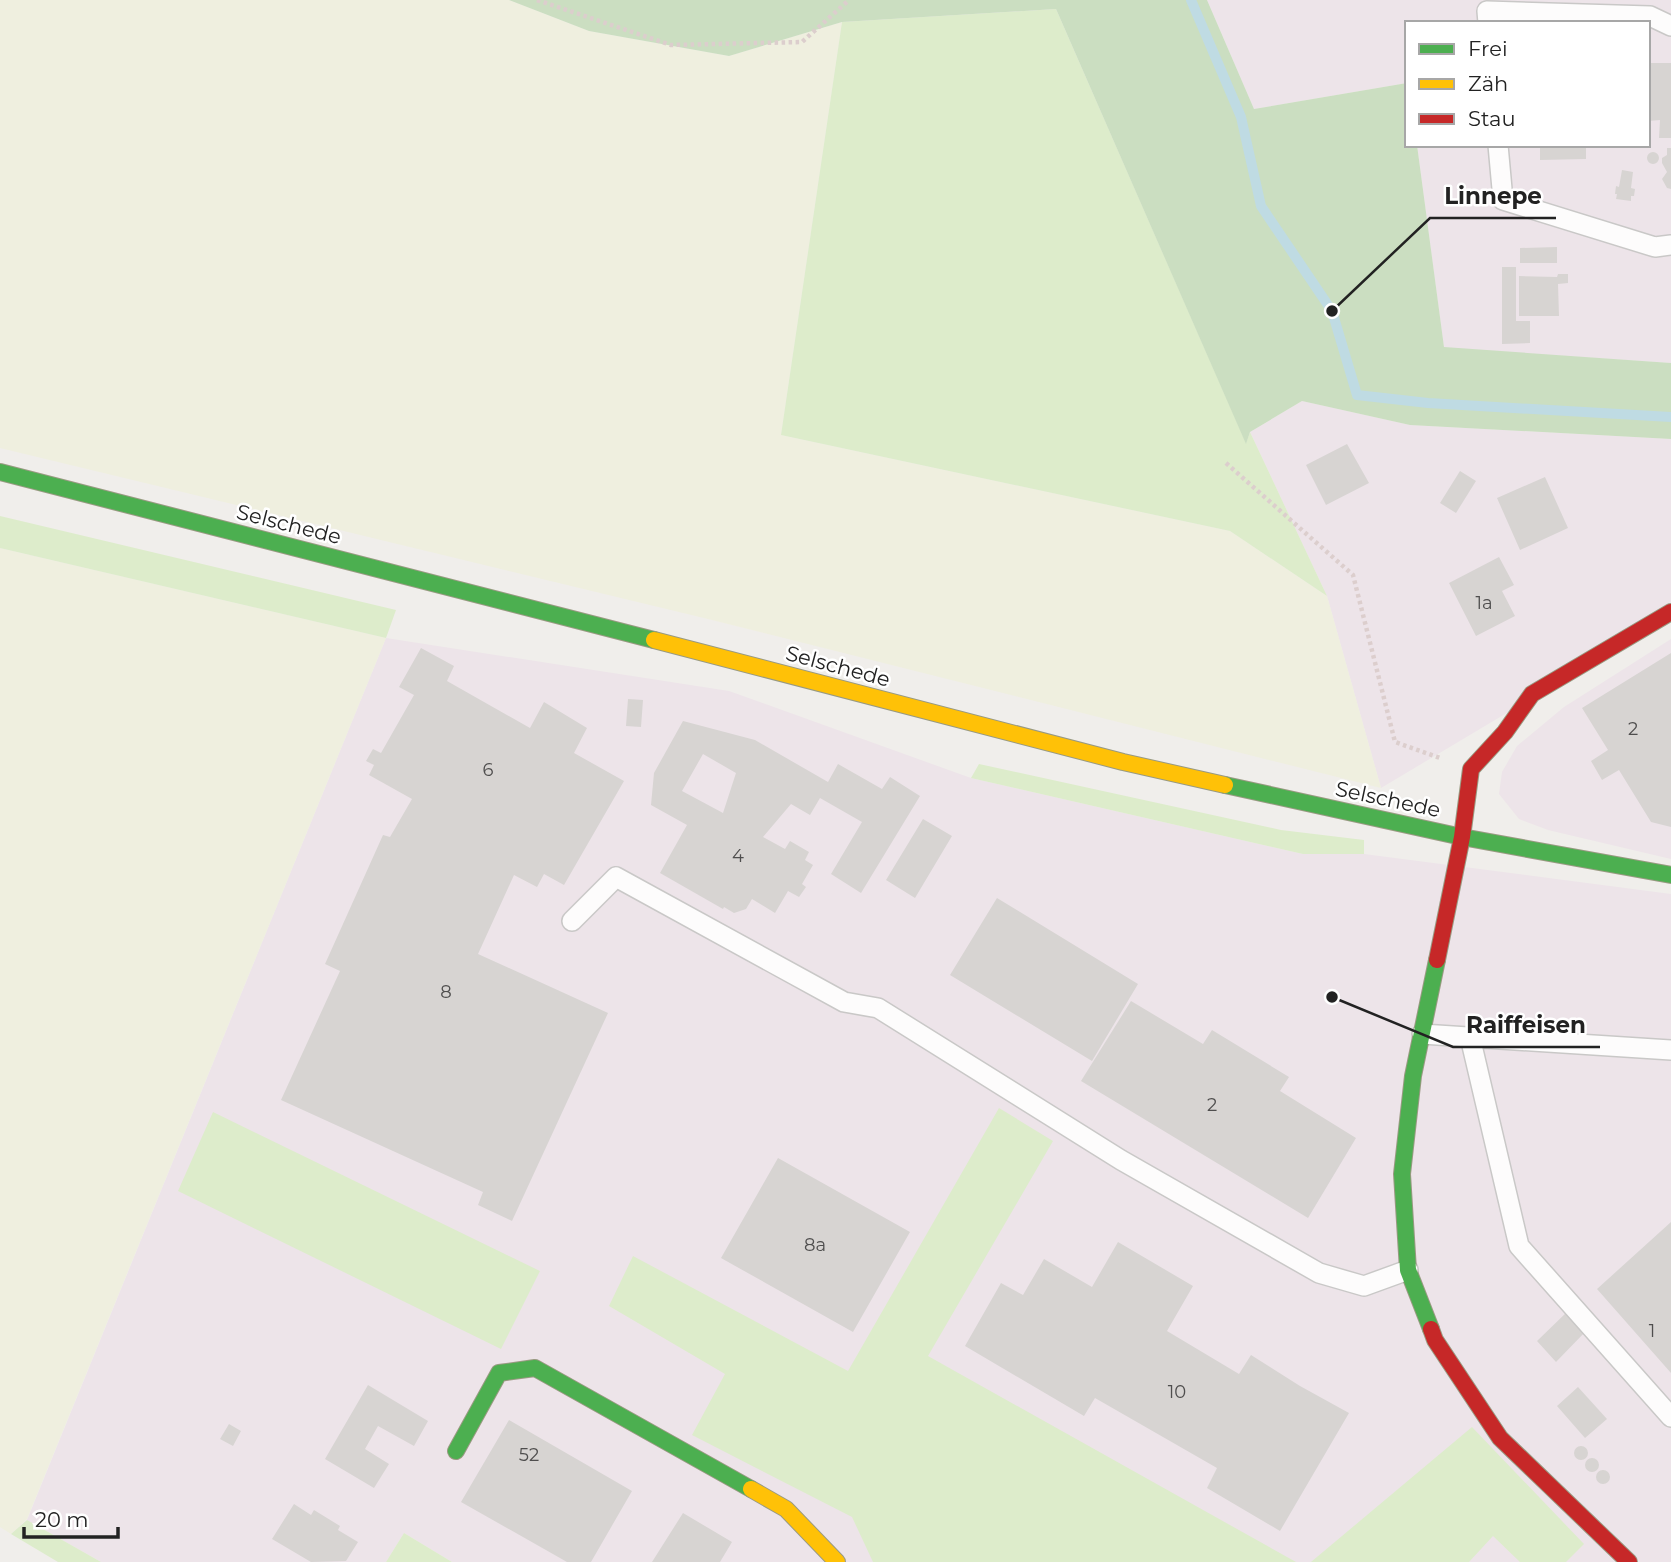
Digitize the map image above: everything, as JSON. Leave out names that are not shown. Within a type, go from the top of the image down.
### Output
[{"type":"street","name":"Selschede","points":[[0,472],[1123,762],[1462,837],[1671,875]]},
{"type":"street","points":[[1629,1562],[1500,1438],[1436,1340],[1408,1270],[1402,1174],[1413,1076],[1462,837],[1471,769],[1504,732],[1532,694],[1671,612]]},
{"type":"street","points":[[456,1451],[499,1373],[535,1368],[786,1509],[837,1562]]},
{"type":"lane","points":[[1488,21],[1487,11],[1650,16],[1671,26]]},
{"type":"lane","points":[[1498,147],[1503,200],[1655,247],[1671,244]]},
{"type":"lane","points":[[572,921],[616,877],[844,1002],[878,1007],[1121,1160],[1319,1273],[1364,1286],[1408,1270]]},
{"type":"lane","points":[[1422,1034],[1671,1050]]},
{"type":"lane","points":[[1470,1037],[1519,1246],[1671,1417]]},
{"type":"path","points":[[537,0],[671,45],[802,42],[849,0]]},
{"type":"path","points":[[1226,463],[1353,575],[1395,743],[1471,769]]},
{"type":"shaded area","points":[[1207,0],[1671,0],[1671,363],[1444,348],[1417,147],[1650,147],[1650,21],[1405,21],[1405,83],[1254,109]]},
{"type":"shaded area","points":[[1302,401],[1410,425],[1671,439],[1671,615],[1381,788],[1327,596],[1250,432]]},
{"type":"shaded area","points":[[386,638],[729,691],[971,778],[1303,854],[1364,854],[1671,894],[1671,1562],[452,1562],[404,1533],[386,1562],[101,1562],[27,1520]]},
{"type":"shaded area","points":[[1671,639],[1671,859],[1548,830],[1519,819],[1499,794],[1502,772],[1517,746],[1564,707]]},
{"type":"green space","points":[[0,0],[509,0],[589,31],[729,56],[842,22],[781,435],[1230,531],[1327,596],[1381,788],[708,619],[0,448]]},
{"type":"green space","points":[[509,0],[1207,0],[1254,109],[1405,83],[1405,147],[1417,147],[1444,347],[1671,363],[1671,439],[1410,425],[1302,401],[1250,432],[1246,444],[1056,9],[842,22],[729,56],[589,31]]},
{"type":"green space","points":[[1056,9],[1246,443],[1250,432],[1327,596],[1230,531],[781,435],[842,22]]},
{"type":"green space","points":[[0,516],[396,610],[386,638],[0,548]]},
{"type":"green space","points":[[0,548],[386,638],[27,1519],[11,1534],[0,1527]]},
{"type":"green space","points":[[979,764],[1281,830],[1364,840],[1364,854],[1303,854],[971,778]]},
{"type":"green space","points":[[999,1108],[1053,1141],[928,1356],[1296,1562],[873,1562],[852,1517],[692,1435],[725,1374],[609,1306],[633,1256],[848,1371]]},
{"type":"green space","points":[[213,1112],[540,1271],[501,1349],[178,1191]]},
{"type":"green space","points":[[1472,1427],[1584,1544],[1566,1562],[1520,1562],[1493,1536],[1469,1562],[1311,1562]]},
{"type":"green space","points":[[27,1520],[101,1562],[58,1562],[11,1534]]},
{"type":"green space","points":[[404,1533],[452,1562],[386,1562]]},
{"type":"building","points":[[1650,63],[1671,63],[1671,138],[1659,138],[1660,120],[1650,121]]},
{"type":"building","points":[[1540,147],[1586,147],[1586,159],[1540,160]]},
{"type":"building","points":[[1667,148],[1671,148],[1671,189],[1667,188],[1662,179],[1667,172],[1662,158],[1667,155]]},
{"type":"building","points":[[1653,152],[1659,158],[1653,164],[1647,158]]},
{"type":"building","points":[[1622,170],[1633,172],[1631,188],[1635,189],[1631,201],[1616,199],[1616,186],[1619,187]]},
{"type":"building","points":[[1557,247],[1557,263],[1520,263],[1520,248]]},
{"type":"building","points":[[1502,267],[1516,267],[1516,321],[1530,321],[1530,343],[1502,344]]},
{"type":"building","points":[[1558,274],[1568,274],[1568,283],[1558,284],[1559,316],[1519,316],[1519,276],[1557,277]]},
{"type":"building","points":[[1347,444],[1369,483],[1326,505],[1306,465]]},
{"type":"building","points":[[1460,471],[1476,481],[1456,513],[1440,503]]},
{"type":"building","points":[[1545,477],[1568,528],[1520,550],[1497,498]]},
{"type":"building","points":[[1499,557],[1514,585],[1502,591],[1515,616],[1476,636],[1449,583]]},
{"type":"building","points":[[421,648],[454,666],[447,681],[530,728],[544,702],[587,728],[574,753],[624,781],[564,885],[544,874],[537,887],[514,875],[478,954],[608,1013],[512,1221],[478,1205],[483,1192],[281,1100],[340,971],[325,964],[383,835],[390,837],[412,799],[369,775],[374,765],[366,761],[373,749],[381,753],[414,695],[399,687]]},
{"type":"building","points":[[1671,653],[1671,827],[1651,822],[1619,770],[1602,780],[1591,761],[1608,750],[1582,708]]},
{"type":"building","points":[[628,699],[643,700],[641,727],[626,726]]},
{"type":"building","points":[[683,721],[755,740],[828,782],[838,764],[882,789],[890,777],[920,796],[861,893],[831,874],[862,822],[820,798],[810,815],[791,804],[763,837],[785,849],[790,841],[809,852],[805,860],[813,865],[802,884],[806,887],[799,897],[788,891],[775,913],[752,899],[746,909],[734,913],[660,873],[687,825],[651,805],[654,773]],"holes":[[[703,754],[736,773],[723,813],[682,791]]]},
{"type":"building","points":[[923,819],[952,836],[915,898],[886,880]]},
{"type":"building","points":[[997,898],[1138,984],[1092,1061],[950,975]]},
{"type":"building","points":[[1131,1001],[1203,1044],[1212,1030],[1289,1077],[1280,1091],[1356,1138],[1308,1218],[1081,1081]]},
{"type":"building","points":[[778,1158],[910,1232],[853,1332],[721,1258]]},
{"type":"building","points":[[1671,1222],[1671,1373],[1597,1289]]},
{"type":"building","points":[[1118,1242],[1193,1286],[1167,1331],[1239,1374],[1251,1355],[1349,1413],[1280,1531],[1207,1488],[1217,1468],[1095,1398],[1084,1416],[965,1346],[1001,1283],[1023,1295],[1044,1259],[1092,1287]]},
{"type":"building","points":[[1568,1311],[1586,1331],[1556,1362],[1537,1341]]},
{"type":"building","points":[[368,1385],[428,1421],[414,1446],[378,1426],[365,1449],[389,1464],[374,1488],[325,1459]]},
{"type":"building","points":[[1578,1387],[1607,1419],[1585,1438],[1557,1406]]},
{"type":"building","points":[[509,1420],[632,1491],[591,1562],[567,1562],[461,1502]]},
{"type":"building","points":[[229,1424],[241,1431],[233,1446],[220,1439]]},
{"type":"building","points":[[1578,1446],[1584,1446],[1588,1453],[1584,1460],[1578,1460],[1574,1456],[1574,1450]]},
{"type":"building","points":[[1589,1458],[1595,1458],[1599,1465],[1595,1472],[1589,1472],[1585,1468],[1585,1462]]},
{"type":"building","points":[[1600,1470],[1606,1470],[1610,1477],[1606,1484],[1600,1484],[1596,1480],[1596,1474]]},
{"type":"building","points":[[294,1504],[311,1515],[314,1510],[340,1526],[338,1530],[358,1542],[346,1561],[311,1562],[272,1539]]},
{"type":"building","points":[[683,1513],[732,1542],[720,1562],[652,1562]]},
{"type":"waterway","points":[[1191,0],[1241,117],[1261,206],[1332,311],[1357,395],[1428,403],[1671,417]]},
{"type":"traffic: fast","points":[[0,472],[654,640]]},
{"type":"traffic: fast","points":[[1225,785],[1462,837],[1671,875]]},
{"type":"traffic: fast","points":[[1431,1329],[1408,1270],[1402,1174],[1413,1076],[1437,960]]},
{"type":"traffic: fast","points":[[456,1451],[499,1373],[535,1368],[751,1489]]},
{"type":"traffic: slow","points":[[654,640],[1123,762],[1225,785]]},
{"type":"traffic: slow","points":[[751,1489],[786,1509],[837,1562]]},
{"type":"traffic: jam","points":[[1437,960],[1462,837],[1471,769],[1505,732],[1532,694],[1671,612]]},
{"type":"traffic: jam","points":[[1431,1329],[1435,1340],[1500,1438],[1629,1562]]},
{"type":"place","name":"Linnepe","points":[[1332,311]]},
{"type":"place","name":"Raiffeisen","points":[[1332,997]]}]
